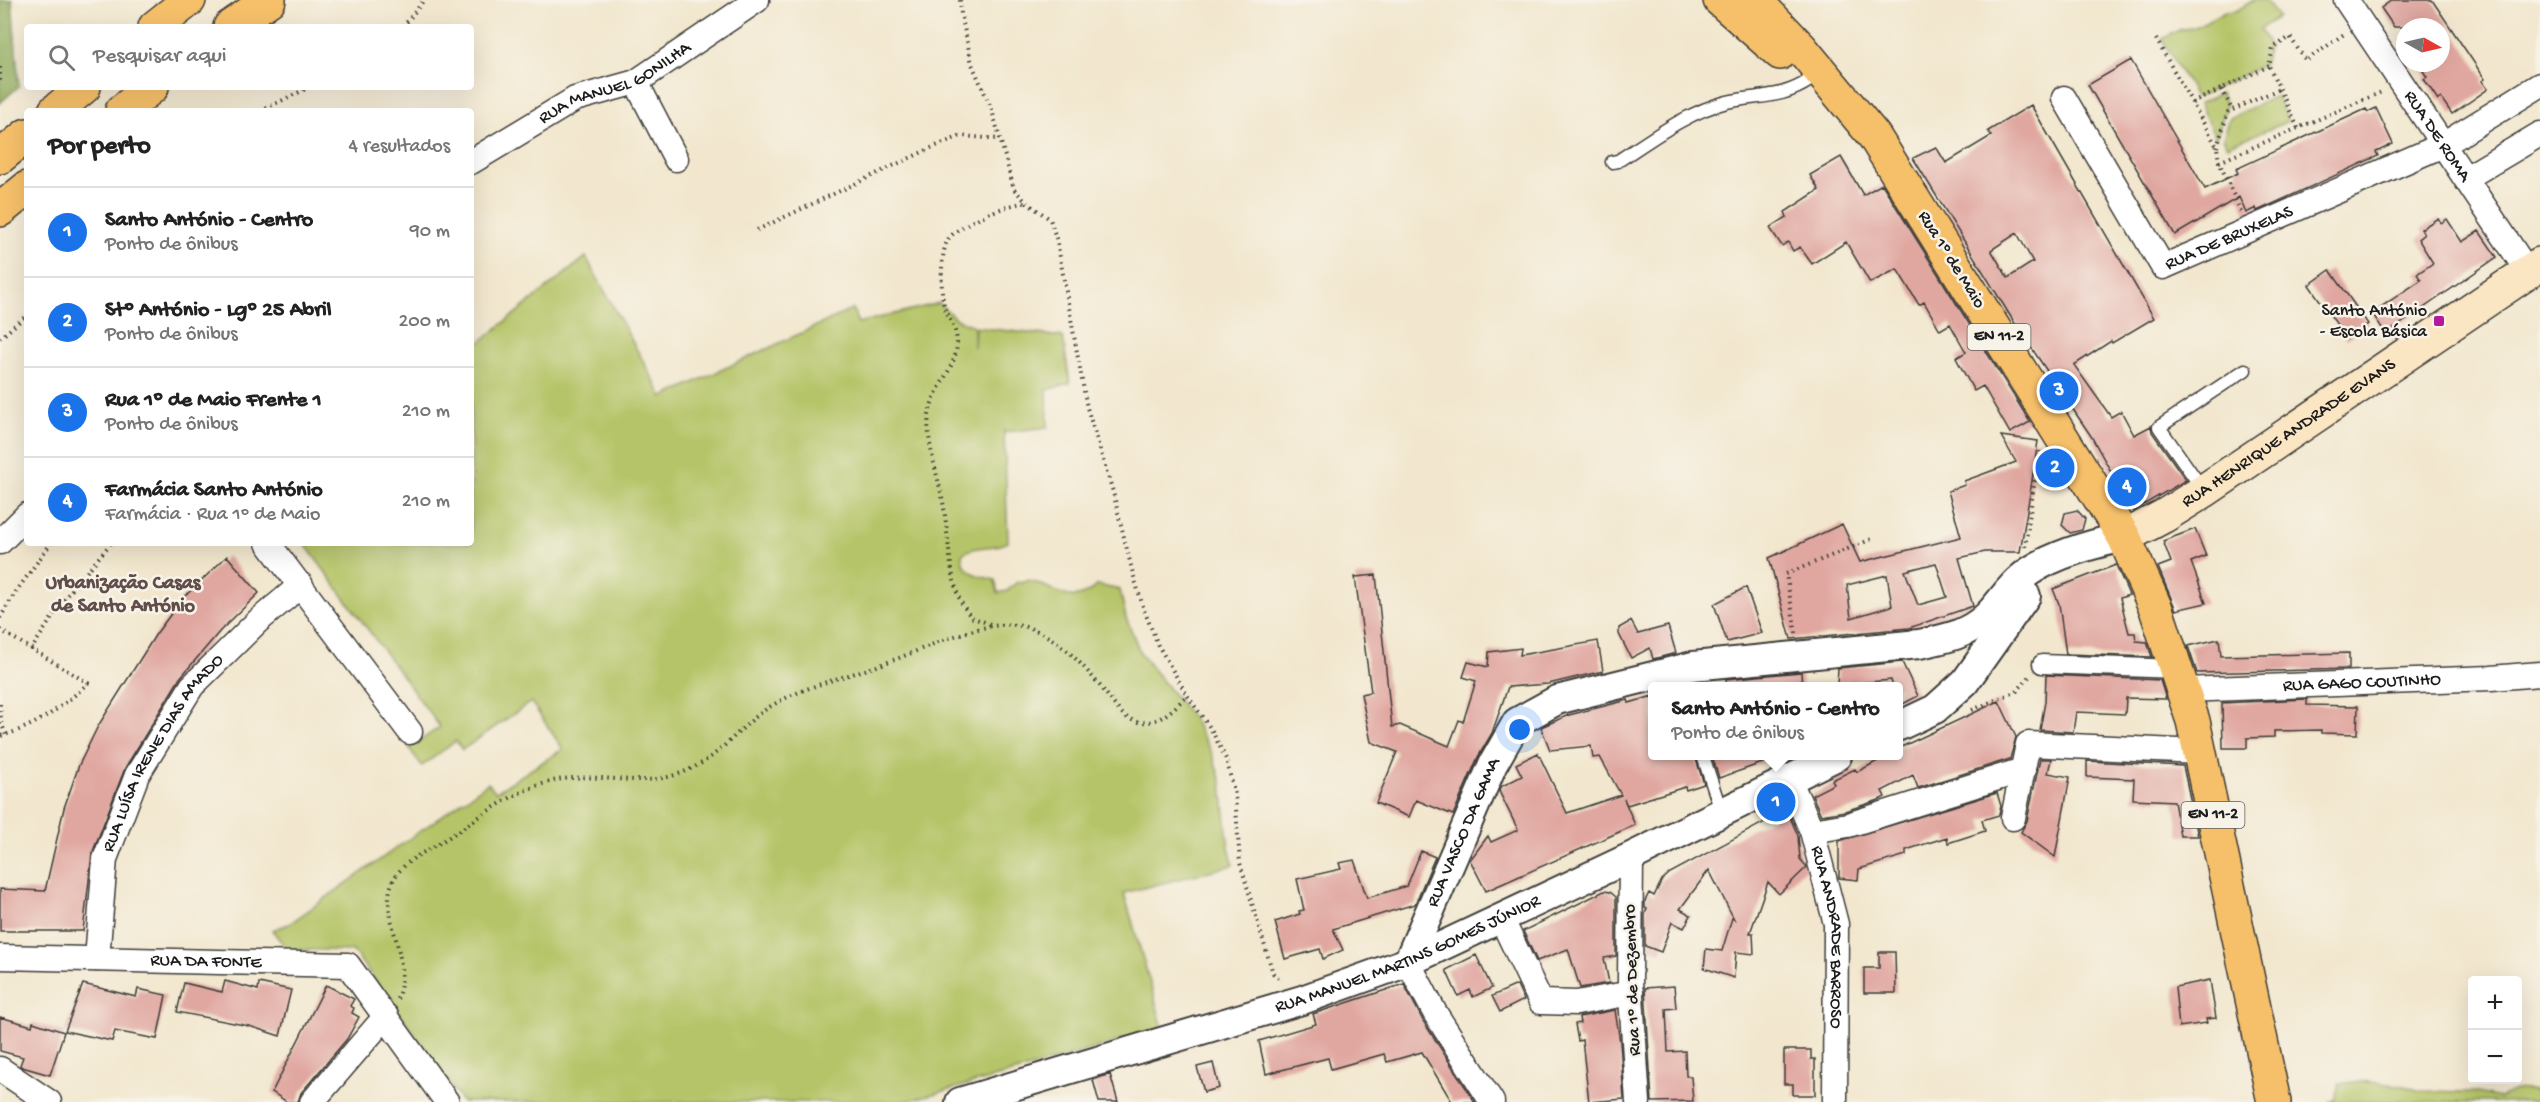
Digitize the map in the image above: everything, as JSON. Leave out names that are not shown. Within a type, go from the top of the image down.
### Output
[{"type":"main road","points":[[159,24],[189,0]]},
{"type":"main road","points":[[234,24],[269,0]]},
{"type":"main road","name":"EN 11-2","points":[[1720,0],[1874,136]]},
{"type":"main road","name":"EN 11-2","points":[[1755,0],[1801,48],[1874,136]]},
{"type":"main road","points":[[59,108],[80,90]]},
{"type":"main road","points":[[126,108],[148,90]]},
{"type":"main road","name":"Rua 1º de Maio","points":[[1874,136],[2124,537]]},
{"type":"main road","points":[[0,157],[24,137]]},
{"type":"main road","points":[[0,210],[24,190]]},
{"type":"main road","name":"RUA HENRIQUE ANDRADE EVANS","points":[[2124,537],[2204,491],[2534,268]]},
{"type":"main road","name":"EN 11-2","points":[[2124,537],[2157,609],[2180,680],[2199,752],[2274,1102]]},
{"type":"street","name":"RUA MANUEL GONILHA","points":[[474,160],[575,99],[636,82],[757,0]]},
{"type":"street","name":"RUA DE ROMA","points":[[2346,0],[2466,178],[2534,268]]},
{"type":"street","points":[[636,82],[676,159]]},
{"type":"street","name":"RUA DE BRUXELAS","points":[[2064,98],[2163,267],[2443,145],[2540,85]]},
{"type":"street","points":[[2466,178],[2540,134]]},
{"type":"street","points":[[0,542],[24,518]]},
{"type":"street","points":[[1972,672],[1973,662],[1969,647],[1952,638],[1987,616],[2021,577],[2037,567],[2091,544],[2124,537]]},
{"type":"street","points":[[1912,720],[1945,702],[1972,672],[2029,593],[2043,582],[2098,560],[2124,537]]},
{"type":"street","points":[[270,546],[410,732]]},
{"type":"street","name":"RUA LUÍSA IRENE DIAS AMADO","points":[[97,959],[105,859],[137,775],[192,686],[258,621],[301,585]]},
{"type":"street","name":"RUA VASCO DA GAMA","points":[[1661,682],[1678,679],[1693,666],[1919,644],[1952,638]]},
{"type":"street","points":[[2042,664],[2180,680]]},
{"type":"street","name":"RUA GAGO COUTINHO","points":[[2180,680],[2491,678],[2540,674]]},
{"type":"street","name":"RUA VASCO DA GAMA","points":[[1408,962],[1493,764],[1517,722],[1557,700],[1648,684]]},
{"type":"street","points":[[2013,818],[2028,744],[2199,752]]},
{"type":"street","name":"RUA MANUEL MARTINS GOMES JÚNIOR","points":[[960,1102],[1302,1000],[1408,962],[1631,857],[1829,760]]},
{"type":"street","points":[[1812,831],[1848,825],[2023,770]]},
{"type":"street","name":"RUA ANDRADE BARROSO","points":[[1789,779],[1812,831],[1836,924],[1834,1102]]},
{"type":"street","name":"Rua 1º de Dezembro","points":[[1631,857],[1631,993],[1638,1102]]},
{"type":"street","points":[[1501,918],[1541,1002],[1578,1003],[1631,993]]},
{"type":"street","name":"RUA DA FONTE","points":[[0,957],[348,965],[386,1016]]},
{"type":"street","points":[[1408,962],[1435,1012],[1492,1102]]},
{"type":"street","points":[[312,1102],[386,1016],[447,1102]]},
{"type":"street","points":[[0,1069],[49,1102]]},
{"type":"lane","points":[[1612,162],[1618,161],[1683,120],[1709,108],[1728,102],[1784,93],[1810,80]]},
{"type":"lane","points":[[2204,491],[2159,427],[2246,370]]},
{"type":"lane","points":[[1704,760],[1721,811]]},
{"type":"path","points":[[405,24],[424,0]]},
{"type":"path","points":[[960,0],[972,64],[992,110],[1014,189],[1027,203],[1050,219],[1057,241],[1087,408],[1113,492],[1144,610],[1158,645],[1187,695],[1211,729],[1226,759],[1235,795],[1240,863],[1273,973],[1302,1000]]},
{"type":"path","points":[[2298,128],[2269,66],[2273,48],[2289,37],[2306,61],[2361,22]]},
{"type":"path","points":[[2156,39],[2217,147],[2219,162],[2249,230]]},
{"type":"path","points":[[2192,103],[2269,66]]},
{"type":"path","points":[[0,68],[0,82]]},
{"type":"path","points":[[2219,162],[2401,83]]},
{"type":"path","points":[[2222,89],[2232,110]]},
{"type":"path","points":[[2217,147],[2228,112],[2279,89]]},
{"type":"path","points":[[266,108],[304,90]]},
{"type":"path","points":[[758,230],[930,148],[961,136],[1000,139]]},
{"type":"path","points":[[1027,203],[1017,203],[961,228],[948,239],[943,264],[942,284],[945,308],[952,321],[957,344],[953,362],[930,409],[929,429],[957,591],[971,617],[986,624],[1008,624],[1033,629],[1054,641],[1086,669],[1120,712],[1133,721],[1149,722],[1158,719],[1175,708],[1187,695]]},
{"type":"path","points":[[0,338],[24,318]]},
{"type":"path","points":[[2037,567],[2024,553],[2040,445]]},
{"type":"path","points":[[1799,655],[1786,574],[1872,539]]},
{"type":"path","points":[[0,618],[49,546]]},
{"type":"path","points":[[31,650],[65,598],[108,546]]},
{"type":"path","points":[[386,1016],[394,1008],[400,993],[402,978],[400,947],[389,913],[391,884],[410,861],[482,814],[530,787],[558,780],[588,777],[659,779],[675,775],[699,765],[718,753],[761,712],[811,686],[886,663],[972,630],[1008,624]]},
{"type":"path","points":[[0,630],[88,683],[40,721],[0,736]]},
{"type":"path","points":[[0,704],[6,735]]},
{"type":"green space","points":[[0,0],[12,0],[19,86],[0,103]]},
{"type":"green space","points":[[2254,0],[2266,0],[2278,17],[2260,29],[2269,46],[2264,65],[2196,98],[2162,39],[2181,29],[2193,28],[2225,12],[2236,11]]},
{"type":"green space","points":[[2220,93],[2227,105],[2216,138],[2199,104]]},
{"type":"green space","points":[[2276,96],[2288,121],[2228,146],[2223,138],[2230,118]]},
{"type":"green space","points":[[586,257],[663,397],[853,309],[858,323],[939,303],[956,319],[974,326],[974,348],[975,327],[1063,337],[1070,383],[1047,390],[1048,427],[1004,431],[1008,542],[968,551],[962,554],[962,560],[972,573],[995,580],[998,593],[1007,591],[1017,582],[1022,583],[1027,580],[1070,596],[1078,596],[1097,585],[1120,590],[1126,618],[1141,654],[1193,719],[1211,751],[1222,784],[1228,842],[1233,865],[1124,893],[1163,1028],[1023,1070],[903,1102],[462,1102],[403,1017],[353,951],[287,949],[272,930],[289,924],[488,783],[496,792],[563,749],[531,702],[462,750],[456,741],[422,766],[409,748],[440,727],[306,546],[474,546],[474,347]]},
{"type":"green space","points":[[2361,1081],[2405,1086],[2420,1091],[2473,1092],[2500,1098],[2515,1090],[2524,1089],[2540,1092],[2540,1102],[2329,1102],[2335,1100],[2339,1084]]},
{"type":"building","points":[[2392,0],[2432,0],[2444,18],[2396,18],[2396,27],[2394,27],[2381,8]]},
{"type":"building","points":[[2450,27],[2485,79],[2482,81],[2488,89],[2452,114],[2441,98],[2438,100],[2424,79],[2427,77],[2424,72],[2450,72]]},
{"type":"building","points":[[2131,60],[2205,189],[2238,173],[2236,169],[2366,109],[2368,112],[2376,108],[2393,144],[2376,152],[2378,156],[2257,211],[2256,208],[2246,213],[2239,197],[2175,235],[2088,85]]},
{"type":"building","points":[[2031,105],[2154,318],[2112,343],[2111,341],[2074,365],[2111,417],[2121,411],[2134,435],[2151,426],[2152,432],[2186,480],[2133,511],[2091,436],[2014,322],[1913,158],[1936,147],[1946,163],[1991,136],[1988,131]],"holes":[[[2017,233],[2033,262],[2008,278],[1991,250]]]},
{"type":"building","points":[[1841,157],[1863,195],[1882,184],[2030,422],[2010,433],[1983,386],[1974,391],[1956,358],[1966,352],[1950,324],[1940,330],[1924,302],[1919,305],[1897,269],[1870,283],[1846,242],[1812,264],[1800,247],[1793,251],[1788,242],[1782,246],[1770,228],[1787,217],[1785,212],[1819,190],[1810,175]]},
{"type":"building","points":[[2438,218],[2441,223],[2447,219],[2462,242],[2479,231],[2497,257],[2386,334],[2372,313],[2421,280],[2417,274],[2433,263],[2418,239],[2424,234],[2421,229]]},
{"type":"building","points":[[2330,270],[2368,324],[2347,339],[2309,285]]},
{"type":"building","points":[[2001,436],[2038,441],[2020,552],[1985,552],[1959,558],[1973,606],[1909,628],[1791,639],[1769,558],[1842,524],[1860,562],[1961,537],[1948,491],[1965,485],[1964,481],[2016,462]],"holes":[[[1936,563],[1947,597],[1918,605],[1905,571]],[[1887,575],[1892,606],[1851,618],[1847,585]]]},
{"type":"building","points":[[2077,510],[2085,519],[2082,530],[2070,533],[2062,525],[2065,513]]},
{"type":"building","points":[[2195,529],[2206,556],[2191,562],[2206,603],[2176,610],[2158,567],[2171,562],[2163,541]]},
{"type":"building","points":[[227,556],[259,593],[220,631],[180,678],[125,768],[92,854],[83,931],[0,931],[0,889],[45,891],[64,808],[79,765],[98,726],[156,634],[182,599]]},
{"type":"building","points":[[2116,565],[2129,595],[2120,598],[2129,633],[2135,633],[2136,641],[2147,642],[2152,657],[2066,654],[2059,604],[2053,589]]},
{"type":"building","points":[[1376,575],[1392,727],[1400,725],[1449,746],[1459,720],[1463,722],[1476,681],[1463,677],[1468,662],[1488,667],[1489,652],[1521,648],[1520,655],[1598,641],[1603,671],[1548,684],[1508,687],[1492,733],[1478,757],[1453,815],[1416,800],[1409,817],[1376,803],[1397,752],[1371,742],[1361,694],[1371,692],[1355,577]]},
{"type":"building","points":[[1746,587],[1762,633],[1727,642],[1714,604]]},
{"type":"building","points":[[1631,621],[1638,634],[1668,626],[1676,653],[1653,659],[1650,648],[1631,658],[1619,634],[1619,628]]},
{"type":"building","points":[[2219,639],[2221,656],[2349,653],[2349,669],[2197,673],[2188,646]]},
{"type":"building","points":[[1902,662],[1918,696],[1903,704],[1903,682],[1892,682],[1891,680],[1837,682],[1838,668]]},
{"type":"building","points":[[1801,672],[1802,682],[1726,682],[1726,679]]},
{"type":"building","points":[[2046,675],[2160,680],[2166,699],[2126,698],[2125,714],[2076,712],[2073,732],[2040,730],[2045,702]]},
{"type":"building","points":[[1648,697],[1648,760],[1696,760],[1704,784],[1686,790],[1685,787],[1627,805],[1624,799],[1635,825],[1486,891],[1470,860],[1488,836],[1491,842],[1518,830],[1499,791],[1502,786],[1522,776],[1516,764],[1538,753],[1567,813],[1621,795],[1600,757],[1593,758],[1591,746],[1550,750],[1541,727],[1569,715],[1628,700],[1629,703]]},
{"type":"building","points":[[2307,699],[2307,705],[2358,706],[2357,734],[2321,733],[2321,730],[2274,731],[2274,737],[2247,738],[2247,748],[2223,748],[2222,703]]},
{"type":"building","points":[[1999,701],[2016,737],[2010,759],[1918,788],[1913,775],[1882,791],[1885,797],[1879,800],[1845,811],[1821,815],[1812,795],[1834,784],[1832,780],[1855,769],[1857,772],[1880,760],[1903,760],[1903,746]]},
{"type":"building","points":[[2040,759],[2051,759],[2048,773],[2070,777],[2055,857],[2021,832],[2027,821]]},
{"type":"building","points":[[1713,760],[1771,760],[1719,778]]},
{"type":"building","points":[[2087,761],[2183,766],[2198,836],[2180,836],[2174,801],[2133,799],[2134,779],[2087,777]]},
{"type":"building","points":[[1997,793],[2001,806],[1999,815],[1982,820],[1985,831],[1948,843],[1947,837],[1906,850],[1906,855],[1859,869],[1858,880],[1839,878],[1839,841]]},
{"type":"building","points":[[1787,810],[1798,836],[1800,859],[1807,867],[1779,894],[1768,882],[1750,933],[1753,933],[1754,954],[1736,952],[1734,978],[1704,968],[1706,949],[1722,951],[1732,918],[1734,919],[1709,870],[1680,909],[1691,915],[1684,928],[1672,922],[1661,952],[1645,946],[1647,909],[1645,901],[1649,893],[1654,896],[1662,880],[1670,873]]},
{"type":"building","points":[[1421,851],[1435,857],[1415,904],[1333,929],[1343,950],[1323,959],[1320,949],[1285,959],[1275,922],[1300,914],[1299,911],[1304,910],[1297,879],[1341,869],[1339,863],[1354,860],[1367,898],[1407,886]]},
{"type":"building","points":[[1604,891],[1616,897],[1616,956],[1604,958],[1609,983],[1580,988],[1568,949],[1537,961],[1523,931]]},
{"type":"building","points":[[1879,952],[1895,952],[1896,993],[1864,993],[1864,968],[1879,968]]},
{"type":"building","points":[[1476,955],[1492,988],[1473,997],[1470,990],[1458,996],[1446,970]]},
{"type":"building","points":[[2210,980],[2216,1018],[2206,1019],[2207,1023],[2179,1027],[2175,987]]},
{"type":"building","points":[[225,981],[258,990],[259,983],[291,990],[280,1036],[249,1026],[177,1012],[184,983],[222,992]]},
{"type":"building","points":[[83,984],[136,997],[138,989],[166,995],[157,1039],[115,1031],[112,1041],[65,1031]]},
{"type":"building","points":[[1404,984],[1423,1021],[1475,1102],[1452,1102],[1422,1052],[1387,1062],[1384,1054],[1331,1069],[1328,1058],[1266,1074],[1259,1041],[1316,1024],[1313,1014]]},
{"type":"building","points":[[326,985],[354,999],[350,1006],[354,1008],[352,1013],[359,1017],[347,1039],[301,1093],[298,1102],[287,1102],[272,1092]]},
{"type":"building","points":[[1517,985],[1524,1000],[1500,1012],[1492,996]]},
{"type":"building","points":[[1674,986],[1676,1008],[1666,1009],[1668,1052],[1685,1051],[1686,1076],[1691,1077],[1693,1101],[1652,1102],[1645,988]]},
{"type":"building","points":[[1615,1010],[1624,1099],[1589,1102],[1582,1040],[1578,1041],[1575,1024],[1580,1023],[1579,1017]]},
{"type":"building","points":[[0,1017],[32,1026],[33,1022],[64,1032],[50,1075],[22,1067],[20,1065],[23,1057],[0,1051]]},
{"type":"building","points":[[1784,1050],[1811,1050],[1811,1059],[1815,1059],[1815,1095],[1793,1095],[1793,1084],[1784,1084]]},
{"type":"building","points":[[1213,1063],[1219,1088],[1204,1092],[1197,1067]]},
{"type":"building","points":[[1110,1074],[1118,1102],[1099,1102],[1093,1080]]},
{"type":"place","name":"Santo António - Escola Básica","points":[[2439,321]]},
{"type":"place","name":"Rua 1º de Maio Frente 1","points":[[2059,391]]},
{"type":"place","name":"Stº António - Lgº 25 Abril","points":[[2055,468]]},
{"type":"place","name":"Farmácia Santo António","points":[[2127,487]]},
{"type":"place","name":"Santo António - Centro","points":[[1776,802]]},
{"type":"district","name":"Urbanização Casas de Santo António","points":[[123,596]]}]
